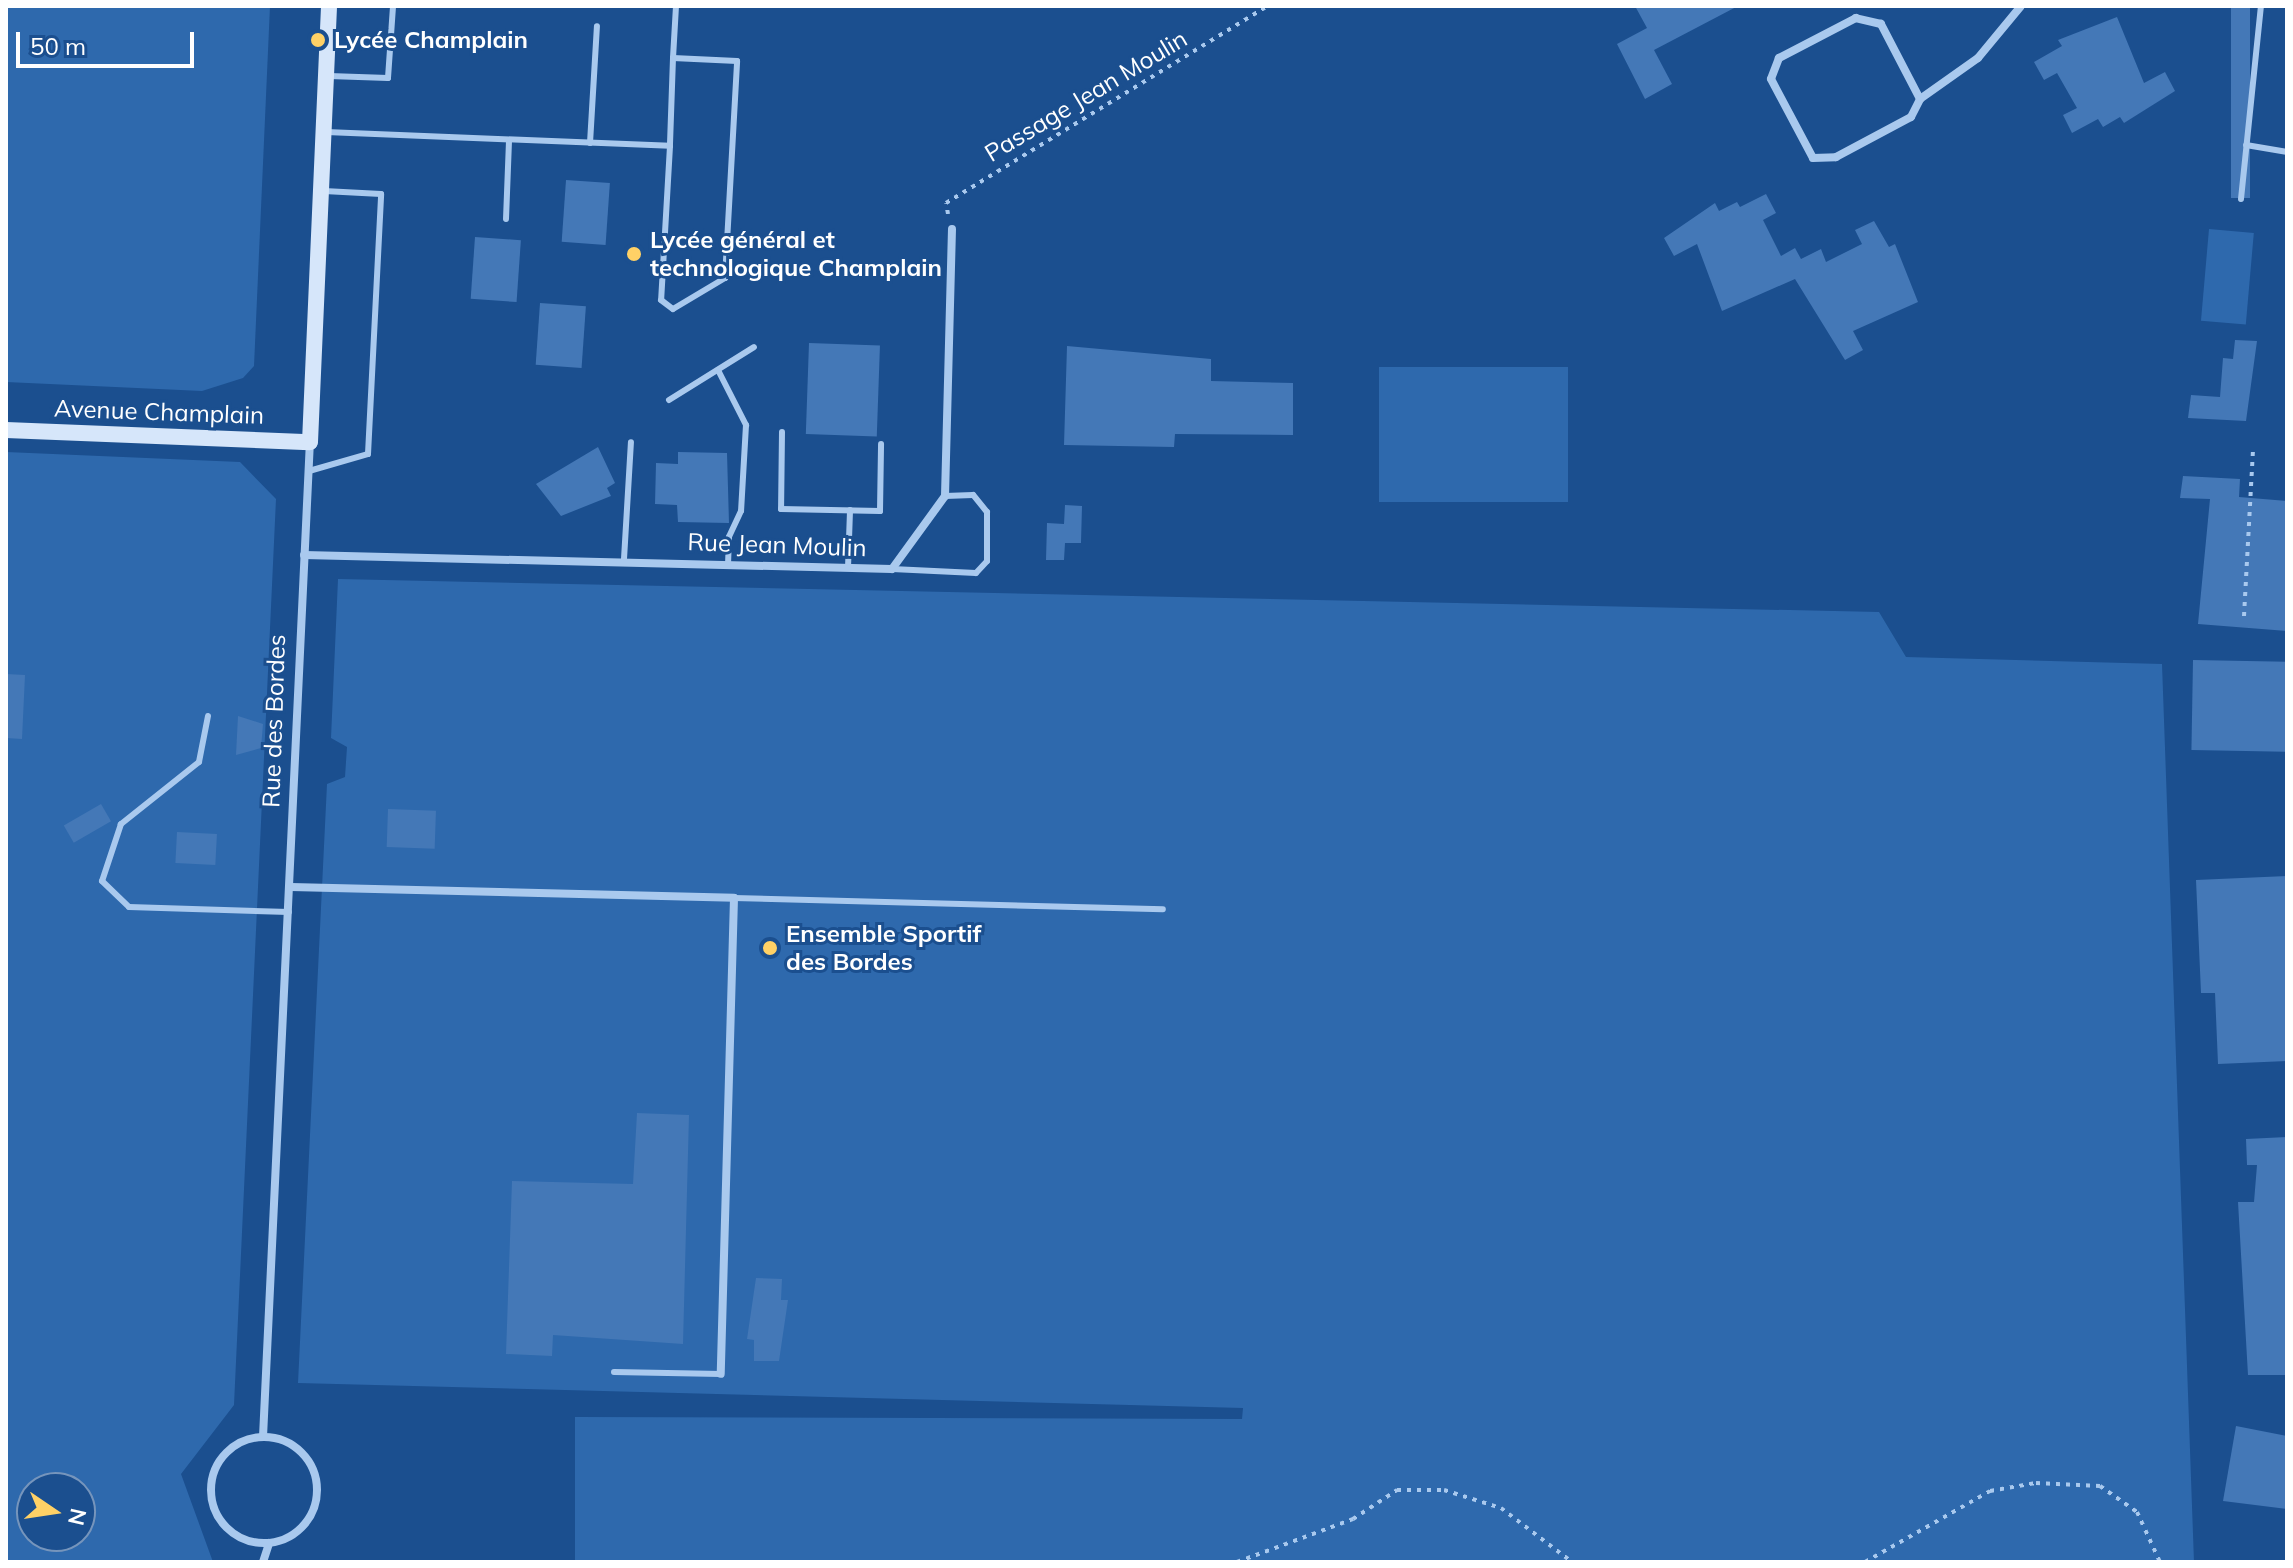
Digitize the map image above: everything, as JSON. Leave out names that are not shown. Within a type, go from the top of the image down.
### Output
[{"type":"street","name":"Rue des Bordes","points":[[263,1437],[291,887],[329,6]]},
{"type":"street","points":[[1920,99],[1881,24],[1856,18],[1779,58],[1771,79],[1813,158],[1836,157],[1898,124],[1920,99],[1978,58],[2021,6]]},
{"type":"street","points":[[945,496],[952,229]]},
{"type":"street","name":"Avenue Champlain","points":[[6,430],[310,442]]},
{"type":"street","name":"Rue Jean Moulin","points":[[304,555],[624,559],[892,569],[945,496]]},
{"type":"street","points":[[291,887],[734,898],[721,1374]]},
{"type":"street","points":[[263,1437],[299,1450],[316,1485],[299,1530],[269,1543],[234,1535],[210,1493],[219,1461],[232,1447],[263,1437]]},
{"type":"street","points":[[263,1562],[269,1543]]},
{"type":"lane","points":[[325,76],[388,78],[393,6]]},
{"type":"lane","points":[[673,58],[737,61],[725,278],[673,309],[661,300],[670,146],[673,58],[676,6]]},
{"type":"lane","points":[[2241,199],[2261,6]]},
{"type":"lane","points":[[590,143],[597,26]]},
{"type":"lane","points":[[322,132],[670,146]]},
{"type":"lane","points":[[506,219],[509,140]]},
{"type":"lane","points":[[2246,145],[2287,152]]},
{"type":"lane","points":[[309,471],[368,454],[381,194],[320,190]]},
{"type":"lane","points":[[669,400],[754,347]]},
{"type":"lane","points":[[718,370],[746,425],[741,511],[729,537],[728,564]]},
{"type":"lane","points":[[782,432],[781,509],[880,511],[881,444]]},
{"type":"lane","points":[[624,559],[631,442]]},
{"type":"lane","points":[[892,569],[976,573],[987,561],[987,512],[973,495],[945,496]]},
{"type":"lane","points":[[848,568],[850,510]]},
{"type":"lane","points":[[208,716],[199,762],[121,824],[102,881],[129,907],[289,912]]},
{"type":"lane","points":[[734,898],[1163,909]]},
{"type":"lane","points":[[614,1372],[721,1374]]},
{"type":"path","name":"Passage Jean Moulin","points":[[952,229],[946,203],[1268,6]]},
{"type":"path","points":[[2244,616],[2253,451]]},
{"type":"path","points":[[1865,1562],[1990,1491],[2036,1483],[2100,1486],[2137,1512],[2160,1562]]},
{"type":"path","points":[[1237,1562],[1353,1519],[1397,1490],[1444,1490],[1501,1508],[1572,1562]]},
{"type":"shaded area","points":[[6,6],[270,6],[254,366],[243,378],[202,391],[6,382]]},
{"type":"shaded area","points":[[2209,229],[2254,233],[2246,325],[2201,321]]},
{"type":"shaded area","points":[[1379,367],[1568,367],[1568,502],[1379,502]]},
{"type":"shaded area","points":[[6,452],[240,462],[276,499],[234,1405],[181,1474],[213,1562],[6,1562]]},
{"type":"shaded area","points":[[338,579],[1879,612],[1906,657],[2162,664],[2194,1562],[575,1562],[575,1417],[1242,1419],[1243,1408],[298,1383],[327,784],[345,777],[347,747],[331,738]]},
{"type":"building","points":[[1635,6],[1738,6],[1654,50],[1672,84],[1645,99],[1617,44],[1647,28]]},
{"type":"building","points":[[2231,6],[2250,6],[2250,198],[2231,198]]},
{"type":"building","points":[[2117,17],[2144,83],[2165,72],[2175,91],[2124,123],[2120,117],[2103,127],[2098,119],[2072,133],[2063,115],[2077,108],[2057,73],[2044,80],[2034,62],[2062,46],[2058,40]]},
{"type":"building","points":[[566,180],[610,183],[606,245],[562,242]]},
{"type":"building","points":[[1766,194],[1776,213],[1763,220],[1781,256],[1795,248],[1801,259],[1821,249],[1826,262],[1862,244],[1855,230],[1874,221],[1889,247],[1895,244],[1918,302],[1853,331],[1863,350],[1845,360],[1795,279],[1722,311],[1697,244],[1674,256],[1664,238],[1715,203],[1719,211],[1737,202],[1740,207]]},
{"type":"building","points":[[475,237],[521,240],[517,302],[471,299]]},
{"type":"building","points":[[540,303],[586,306],[582,368],[536,365]]},
{"type":"building","points":[[2235,340],[2257,341],[2246,421],[2188,418],[2191,395],[2220,397],[2223,358],[2233,359]]},
{"type":"building","points":[[809,343],[880,345],[877,436],[806,434]]},
{"type":"building","points":[[1067,346],[1211,359],[1211,381],[1293,383],[1293,435],[1175,434],[1174,447],[1064,445]]},
{"type":"building","points":[[598,447],[615,483],[607,488],[611,496],[561,516],[536,484]]},
{"type":"building","points":[[678,452],[727,453],[729,523],[678,522],[677,505],[655,504],[656,463],[678,464]]},
{"type":"building","points":[[2183,476],[2240,479],[2239,497],[2287,501],[2287,631],[2198,624],[2210,499],[2180,498]]},
{"type":"building","points":[[1065,505],[1082,506],[1081,543],[1065,543],[1064,560],[1046,560],[1047,523],[1064,524]]},
{"type":"building","points":[[2193,660],[2287,662],[2285,752],[2191,750]]},
{"type":"building","points":[[6,674],[25,675],[22,739],[6,738]]},
{"type":"building","points":[[238,716],[263,724],[261,748],[236,755]]},
{"type":"building","points":[[101,804],[111,821],[74,843],[64,826]]},
{"type":"building","points":[[388,809],[436,811],[435,849],[387,847]]},
{"type":"building","points":[[177,832],[217,834],[215,865],[175,863]]},
{"type":"building","points":[[2287,876],[2287,1061],[2218,1064],[2215,993],[2201,993],[2196,880]]},
{"type":"building","points":[[637,1113],[689,1115],[683,1344],[553,1335],[552,1356],[506,1354],[512,1181],[633,1184]]},
{"type":"building","points":[[2287,1137],[2287,1375],[2248,1375],[2238,1202],[2254,1202],[2257,1165],[2247,1165],[2246,1139]]},
{"type":"building","points":[[756,1278],[782,1279],[781,1300],[788,1300],[779,1361],[754,1361],[754,1340],[747,1339]]},
{"type":"building","points":[[2236,1426],[2287,1436],[2287,1509],[2223,1501]]},
{"type":"place","name":"Lycée Champlain","points":[[318,40]]},
{"type":"place","name":"Lycée général et technologique Champlain","points":[[634,254]]},
{"type":"place","name":"Ensemble Sportif des Bordes","points":[[770,948]]}]
